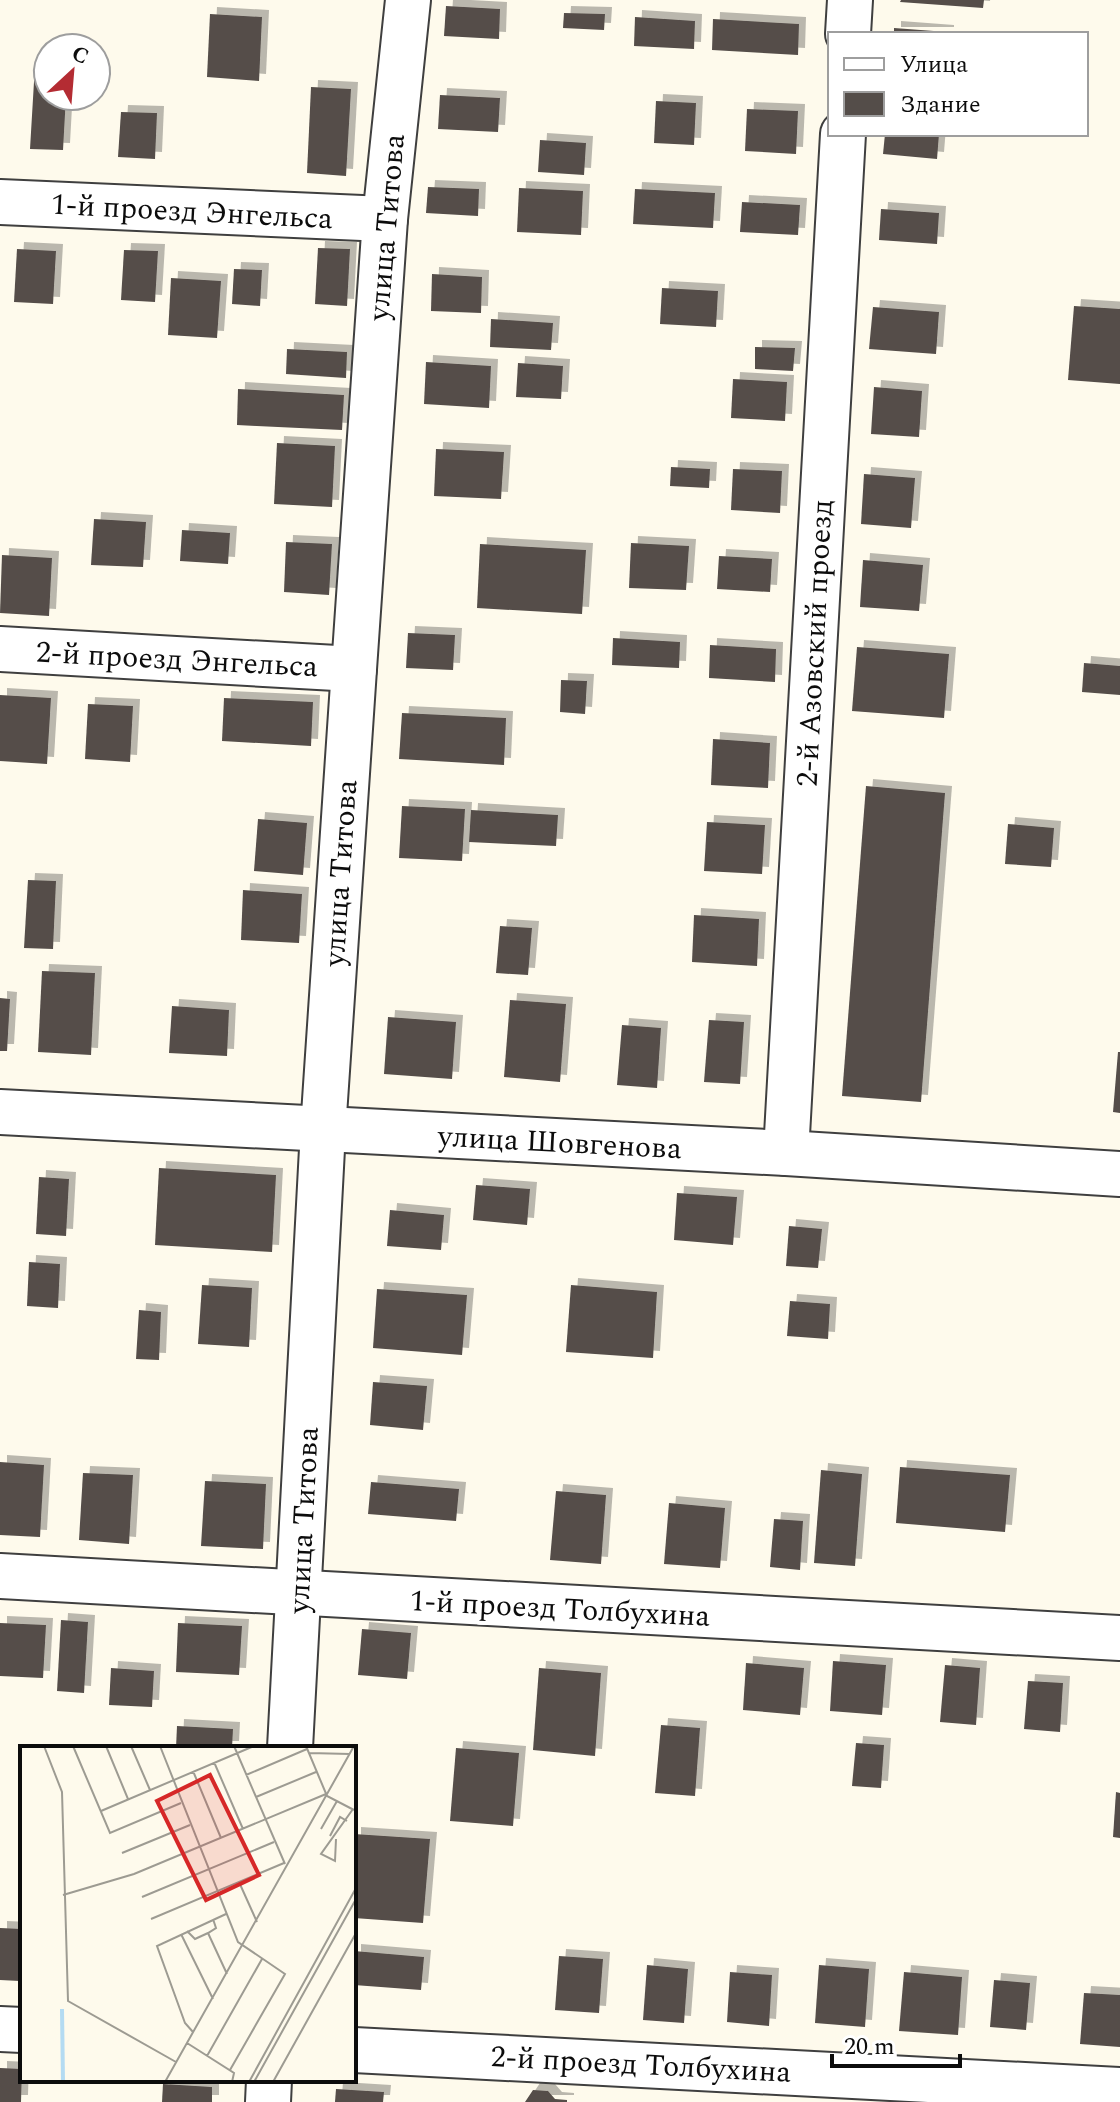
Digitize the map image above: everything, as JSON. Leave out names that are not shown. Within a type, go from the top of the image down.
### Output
[{"type":"street","name":"улица Титова","points":[[290,1746],[323,1130],[354,669],[385,219],[408,0]]},
{"type":"street","points":[[848,32],[850,0]]},
{"type":"street","name":"2-й Азовский проезд","points":[[786,1153],[843,136]]},
{"type":"street","name":"1-й проезд Энгельса","points":[[0,202],[385,219]]},
{"type":"street","name":"2-й проезд Энгельса","points":[[0,649],[354,669]]},
{"type":"street","name":"улица Шовгенова","points":[[0,1112],[786,1153],[1120,1174]]},
{"type":"street","name":"1-й проезд Толбухина","points":[[0,1576],[1120,1638]]},
{"type":"street","points":[[0,2029],[20,2030]]},
{"type":"street","name":"2-й проезд Толбухина","points":[[356,2050],[722,2085],[1120,2090]]},
{"type":"street","points":[[268,2102],[269,2082]]},
{"type":"building","points":[[901,0],[984,0],[983,8]]},
{"type":"building","points":[[446,6],[500,9],[499,39],[444,36]]},
{"type":"building","points":[[564,13],[605,14],[604,30],[563,28]]},
{"type":"building","points":[[210,14],[262,17],[259,81],[207,77]]},
{"type":"building","points":[[635,17],[695,21],[694,49],[634,46]]},
{"type":"building","points":[[713,19],[799,24],[798,55],[712,50]]},
{"type":"building","points":[[894,28],[947,32],[894,32]]},
{"type":"building","points":[[311,87],[351,89],[346,176],[307,173]]},
{"type":"building","points":[[440,95],[500,98],[498,132],[438,129]]},
{"type":"building","points":[[656,101],[696,103],[694,145],[654,143]]},
{"type":"building","points":[[747,109],[798,111],[796,154],[745,151]]},
{"type":"building","points":[[32,112],[65,112],[63,150],[30,149]]},
{"type":"building","points":[[121,112],[157,113],[155,159],[118,157]]},
{"type":"building","points":[[885,136],[939,136],[937,159],[883,154]]},
{"type":"building","points":[[540,140],[586,143],[584,175],[538,172]]},
{"type":"building","points":[[428,187],[479,189],[478,216],[426,213]]},
{"type":"building","points":[[519,188],[583,191],[581,235],[517,232]]},
{"type":"building","points":[[635,189],[715,193],[713,228],[633,224]]},
{"type":"building","points":[[742,202],[800,205],[798,235],[740,232]]},
{"type":"building","points":[[881,209],[939,213],[937,244],[879,240]]},
{"type":"building","points":[[318,248],[350,249],[347,306],[315,304]]},
{"type":"building","points":[[17,249],[56,251],[53,304],[14,302]]},
{"type":"building","points":[[124,250],[158,251],[155,302],[121,300]]},
{"type":"building","points":[[234,269],[262,270],[260,306],[232,304]]},
{"type":"building","points":[[432,274],[482,277],[481,313],[431,311]]},
{"type":"building","points":[[171,278],[221,281],[217,338],[168,335]]},
{"type":"building","points":[[662,288],[718,291],[716,327],[660,324]]},
{"type":"building","points":[[1074,306],[1120,309],[1120,384],[1068,380]]},
{"type":"building","points":[[873,307],[939,312],[936,354],[869,349]]},
{"type":"building","points":[[491,319],[553,323],[551,350],[490,347]]},
{"type":"building","points":[[755,347],[795,348],[793,371],[755,369]]},
{"type":"building","points":[[287,349],[347,352],[346,378],[286,374]]},
{"type":"building","points":[[426,362],[491,366],[489,408],[424,404]]},
{"type":"building","points":[[518,363],[563,366],[561,399],[516,397]]},
{"type":"building","points":[[733,379],[787,382],[785,421],[731,418]]},
{"type":"building","points":[[874,387],[922,391],[919,437],[871,434]]},
{"type":"building","points":[[238,389],[344,395],[342,430],[237,425]]},
{"type":"building","points":[[277,443],[335,446],[332,507],[274,504]]},
{"type":"building","points":[[436,449],[504,452],[501,499],[434,496]]},
{"type":"building","points":[[671,467],[710,469],[709,488],[670,486]]},
{"type":"building","points":[[733,469],[782,471],[780,513],[731,510]]},
{"type":"building","points":[[864,474],[915,478],[911,528],[861,524]]},
{"type":"building","points":[[94,519],[146,522],[143,567],[91,565]]},
{"type":"building","points":[[182,530],[230,533],[228,564],[180,561]]},
{"type":"building","points":[[286,542],[332,544],[329,595],[284,592]]},
{"type":"building","points":[[631,543],[689,546],[686,590],[629,588]]},
{"type":"building","points":[[480,544],[586,550],[582,614],[477,608]]},
{"type":"building","points":[[2,555],[52,558],[49,616],[0,613]]},
{"type":"building","points":[[719,556],[772,559],[770,592],[717,589]]},
{"type":"building","points":[[863,560],[923,565],[919,611],[860,607]]},
{"type":"building","points":[[408,633],[455,635],[453,670],[406,668]]},
{"type":"building","points":[[613,638],[680,642],[679,668],[612,665]]},
{"type":"building","points":[[710,645],[776,649],[775,682],[709,678]]},
{"type":"building","points":[[857,647],[949,654],[944,718],[852,711]]},
{"type":"building","points":[[1084,663],[1120,666],[1120,695],[1082,692]]},
{"type":"building","points":[[561,680],[587,681],[585,714],[560,712]]},
{"type":"building","points":[[0,695],[51,698],[47,764],[0,761]]},
{"type":"building","points":[[224,698],[313,702],[311,746],[222,741]]},
{"type":"building","points":[[88,704],[133,706],[130,762],[85,759]]},
{"type":"building","points":[[402,713],[506,718],[504,765],[399,759]]},
{"type":"building","points":[[713,739],[770,743],[768,788],[711,785]]},
{"type":"building","points":[[866,786],[945,793],[921,1102],[842,1096]]},
{"type":"building","points":[[402,806],[465,809],[462,861],[399,858]]},
{"type":"building","points":[[471,810],[558,815],[556,846],[469,842]]},
{"type":"building","points":[[258,819],[307,823],[303,875],[254,871]]},
{"type":"building","points":[[707,822],[765,825],[762,874],[704,871]]},
{"type":"building","points":[[1008,824],[1054,828],[1051,867],[1005,864]]},
{"type":"building","points":[[28,880],[56,881],[53,949],[24,948]]},
{"type":"building","points":[[243,890],[302,894],[299,943],[241,940]]},
{"type":"building","points":[[694,915],[759,919],[757,966],[692,962]]},
{"type":"building","points":[[500,926],[532,928],[528,975],[496,973]]},
{"type":"building","points":[[42,971],[95,973],[91,1055],[38,1052]]},
{"type":"building","points":[[0,998],[10,999],[7,1051],[0,1051]]},
{"type":"building","points":[[510,1000],[566,1004],[560,1082],[504,1077]]},
{"type":"building","points":[[172,1006],[229,1010],[227,1056],[169,1053]]},
{"type":"building","points":[[388,1017],[456,1022],[452,1079],[384,1074]]},
{"type":"building","points":[[709,1020],[744,1022],[740,1084],[704,1082]]},
{"type":"building","points":[[622,1025],[661,1028],[657,1088],[617,1085]]},
{"type":"building","points":[[1120,1052],[1120,1113],[1113,1112]]},
{"type":"building","points":[[159,1168],[276,1175],[272,1252],[155,1245]]},
{"type":"building","points":[[39,1177],[69,1179],[66,1236],[36,1234]]},
{"type":"building","points":[[476,1185],[530,1189],[527,1225],[473,1220]]},
{"type":"building","points":[[677,1193],[737,1197],[733,1245],[674,1240]]},
{"type":"building","points":[[390,1210],[444,1215],[441,1250],[387,1246]]},
{"type":"building","points":[[789,1226],[822,1229],[818,1268],[786,1266]]},
{"type":"building","points":[[29,1262],[60,1264],[58,1308],[27,1306]]},
{"type":"building","points":[[202,1285],[252,1288],[249,1347],[198,1344]]},
{"type":"building","points":[[571,1285],[657,1292],[653,1358],[566,1352]]},
{"type":"building","points":[[377,1289],[467,1295],[462,1355],[373,1348]]},
{"type":"building","points":[[790,1301],[830,1304],[828,1339],[787,1336]]},
{"type":"building","points":[[139,1310],[161,1312],[159,1360],[136,1359]]},
{"type":"building","points":[[373,1382],[427,1386],[423,1430],[370,1425]]},
{"type":"building","points":[[0,1462],[44,1465],[40,1537],[0,1535]]},
{"type":"building","points":[[900,1467],[1010,1475],[1005,1532],[896,1523]]},
{"type":"building","points":[[821,1470],[862,1474],[855,1566],[814,1563]]},
{"type":"building","points":[[83,1473],[133,1475],[129,1544],[79,1540]]},
{"type":"building","points":[[205,1481],[266,1484],[263,1549],[201,1546]]},
{"type":"building","points":[[371,1482],[459,1489],[456,1521],[368,1514]]},
{"type":"building","points":[[556,1491],[606,1495],[601,1564],[550,1560]]},
{"type":"building","points":[[669,1503],[725,1508],[720,1568],[664,1564]]},
{"type":"building","points":[[774,1519],[803,1521],[800,1570],[770,1567]]},
{"type":"building","points":[[61,1620],[88,1622],[84,1693],[57,1691]]},
{"type":"building","points":[[0,1623],[46,1625],[43,1678],[0,1676]]},
{"type":"building","points":[[178,1623],[242,1626],[239,1675],[176,1672]]},
{"type":"building","points":[[362,1629],[411,1633],[407,1679],[358,1675]]},
{"type":"building","points":[[833,1661],[886,1665],[882,1715],[830,1711]]},
{"type":"building","points":[[746,1663],[804,1668],[800,1715],[743,1710]]},
{"type":"building","points":[[945,1665],[980,1668],[976,1725],[940,1722]]},
{"type":"building","points":[[111,1668],[154,1671],[152,1707],[109,1705]]},
{"type":"building","points":[[539,1668],[601,1673],[595,1756],[533,1750]]},
{"type":"building","points":[[1028,1681],[1063,1683],[1060,1732],[1024,1729]]},
{"type":"building","points":[[661,1725],[700,1728],[695,1796],[655,1793]]},
{"type":"building","points":[[177,1726],[233,1729],[232,1746],[176,1746]]},
{"type":"building","points":[[856,1743],[884,1745],[881,1788],[852,1786]]},
{"type":"building","points":[[456,1748],[519,1753],[513,1826],[450,1821]]},
{"type":"building","points":[[1116,1792],[1120,1793],[1120,1838],[1113,1837]]},
{"type":"building","points":[[356,1834],[430,1839],[423,1923],[356,1918]]},
{"type":"building","points":[[0,1928],[20,1929],[20,1981],[0,1980]]},
{"type":"building","points":[[356,1951],[424,1957],[421,1990],[356,1985]]},
{"type":"building","points":[[559,1956],[603,1959],[599,2013],[555,2010]]},
{"type":"building","points":[[647,1965],[688,1969],[684,2023],[643,2020]]},
{"type":"building","points":[[819,1965],[869,1969],[865,2027],[815,2023]]},
{"type":"building","points":[[730,1972],[772,1975],[769,2026],[727,2022]]},
{"type":"building","points":[[904,1972],[962,1977],[958,2035],[899,2031]]},
{"type":"building","points":[[994,1980],[1030,1983],[1026,2030],[990,2027]]},
{"type":"building","points":[[1084,1993],[1120,1995],[1120,2047],[1080,2044]]},
{"type":"building","points":[[0,2068],[20,2069],[21,2102],[0,2102]]},
{"type":"building","points":[[163,2084],[212,2087],[212,2102],[162,2102]]},
{"type":"building","points":[[336,2089],[384,2092],[383,2102],[335,2102]]},
{"type":"building","points":[[533,2090],[548,2091],[555,2099],[567,2102],[525,2102]]}]
